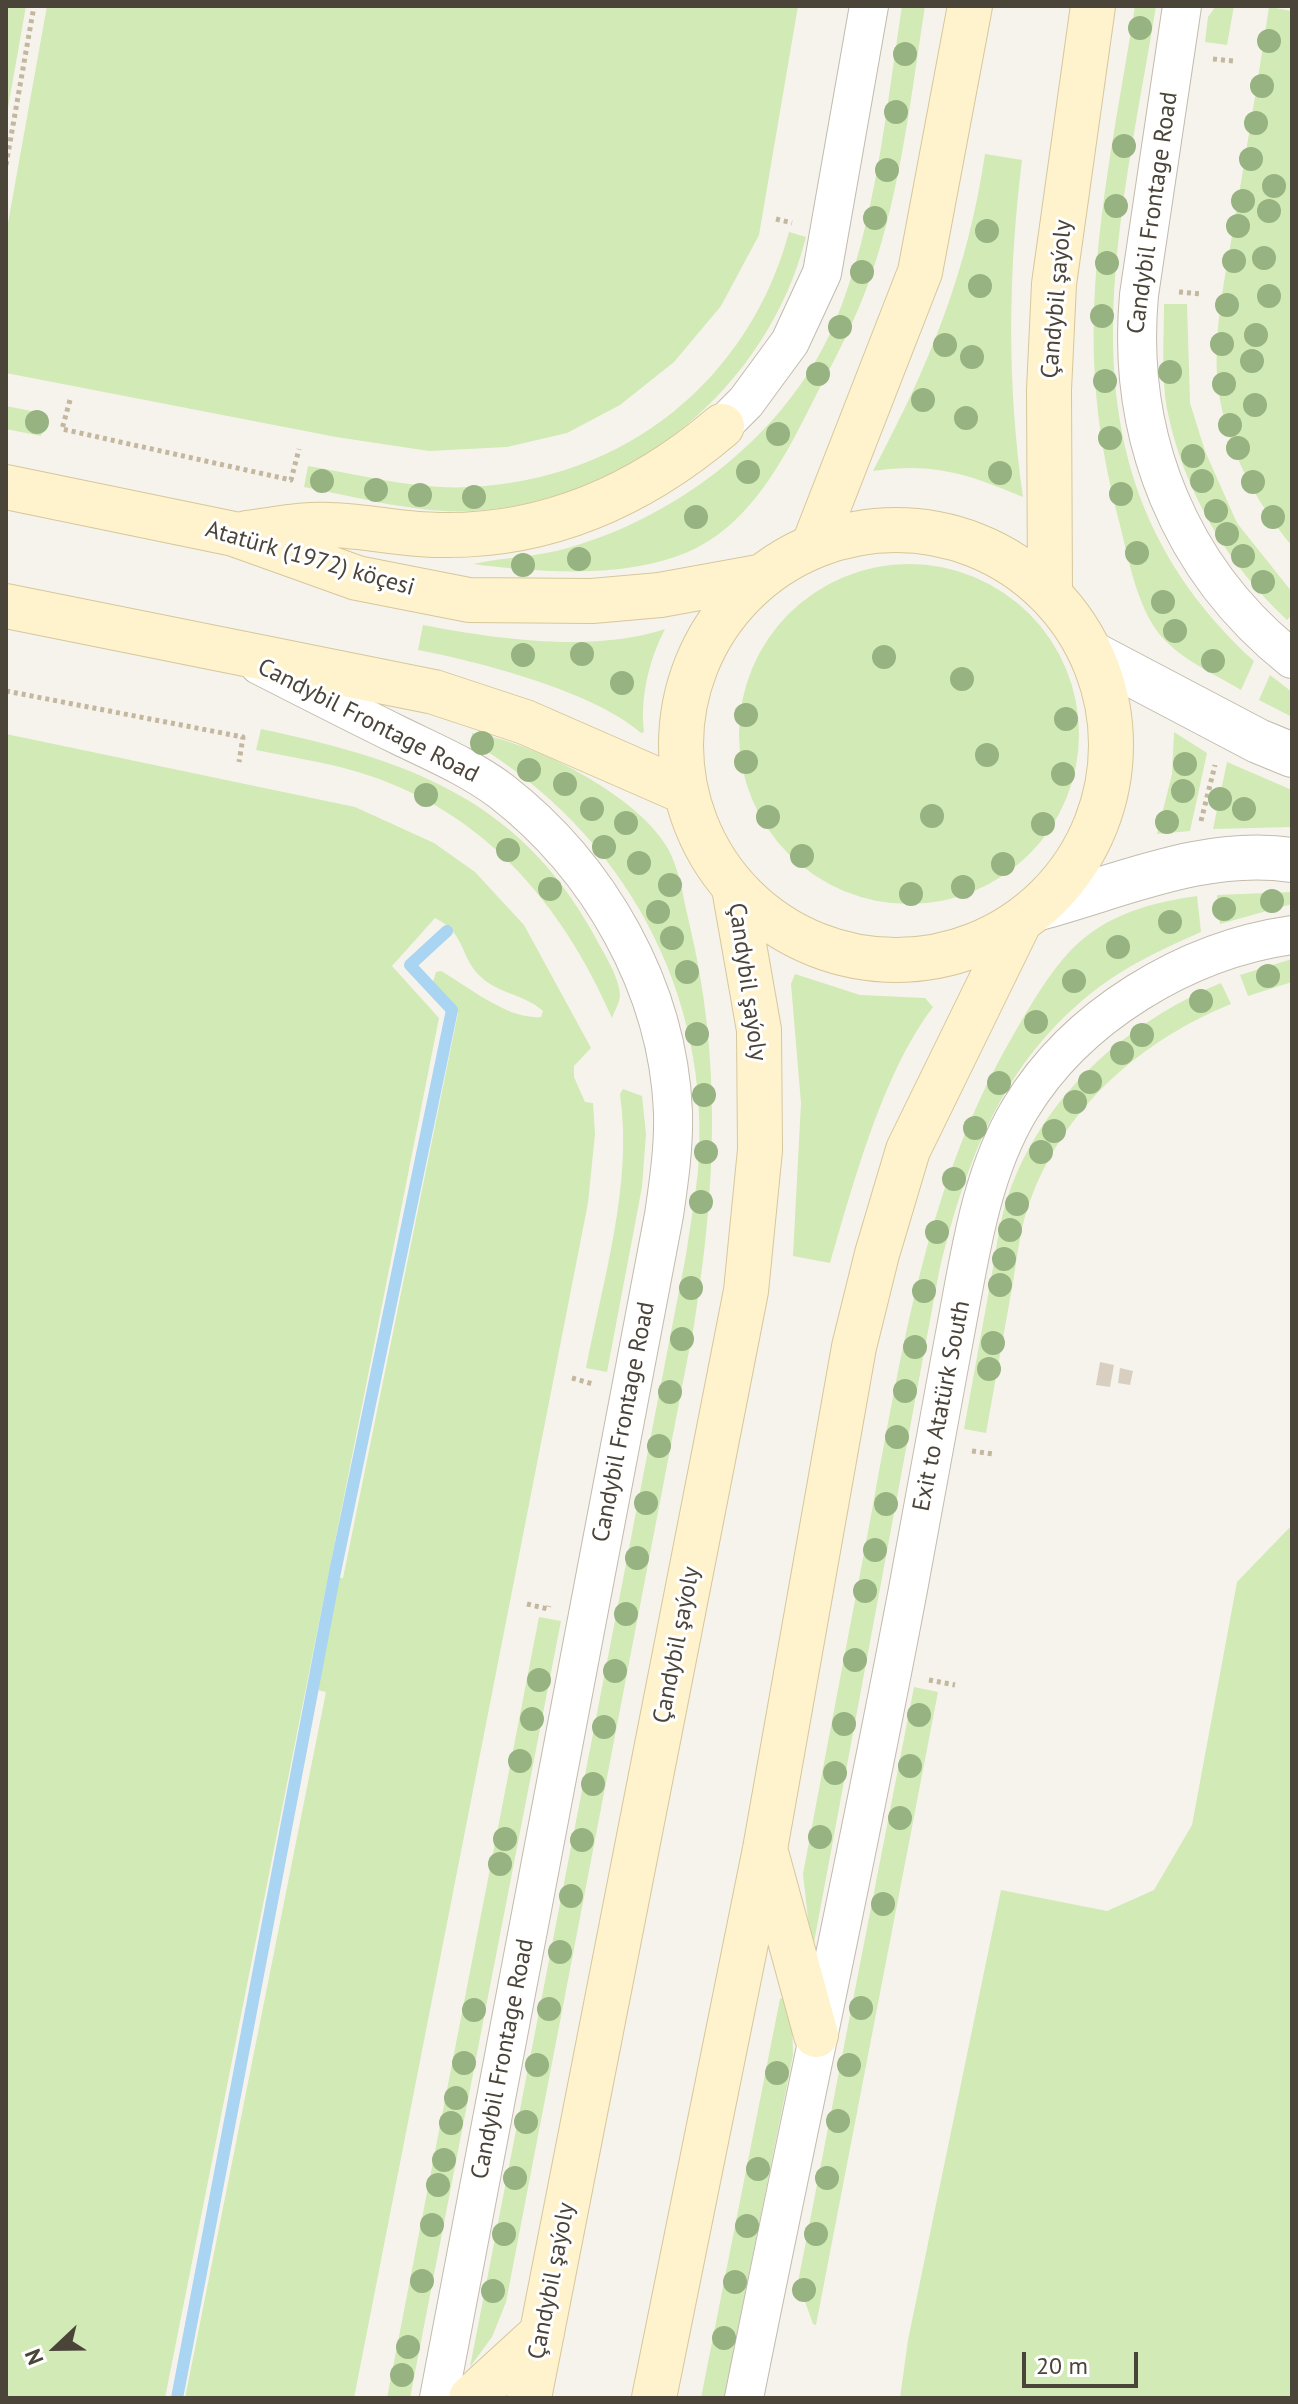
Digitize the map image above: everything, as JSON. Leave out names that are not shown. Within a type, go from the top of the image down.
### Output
[{"type":"main road","points":[[814,544],[920,272],[970,6]]},
{"type":"main road","name":"Çandybil şaýoly","points":[[1050,593],[1049,390],[1054,284],[1093,6]]},
{"type":"main road","points":[[234,534],[328,524],[437,535],[529,526],[576,514],[626,495],[672,467],[722,426]]},
{"type":"main road","name":"Atatürk (1972) köçesi","points":[[6,487],[234,534],[357,578],[469,600],[592,601],[660,595],[759,577]]},
{"type":"main road","points":[[654,2398],[765,1849],[854,1347],[877,1254],[908,1150],[1029,916],[1075,866],[1100,816],[1111,762],[1108,706],[1091,653],[1073,621],[1050,593],[999,555],[940,533],[876,529],[814,544],[759,577],[718,620],[691,674],[680,733],[685,792],[703,843],[734,888],[781,929],[839,954],[901,962],[963,951],[1029,916]]},
{"type":"main road","points":[[6,606],[434,692],[525,722],[685,792]]},
{"type":"main road","name":"Çandybil şaýoly","points":[[529,2398],[746,1291],[760,1150],[759,1030],[734,888]]},
{"type":"main road","points":[[765,1849],[816,2035]]},
{"type":"main road","points":[[471,2398],[542,2333]]},
{"type":"street","points":[[722,426],[746,402],[790,342],[822,273],[869,6]]},
{"type":"street","name":"Candybil Frontage Road","points":[[1182,6],[1135,334],[1143,421],[1169,503],[1190,544],[1248,622],[1292,659]]},
{"type":"street","name":"Candybil Frontage Road","points":[[232,651],[457,763],[501,791],[542,828],[608,908],[637,962],[656,1012],[668,1067],[673,1113],[664,1215],[439,2398]]},
{"type":"street","points":[[1091,653],[1258,741],[1292,755]]},
{"type":"street","points":[[1029,916],[1169,868],[1263,856],[1292,860]]},
{"type":"street","name":"Exit to Atatürk South","points":[[816,2035],[905,1604],[972,1247],[1003,1146],[1018,1112],[1038,1083],[1100,1018],[1170,976],[1245,946],[1292,935]]},
{"type":"street","points":[[744,2398],[816,2035]]},
{"type":"path","points":[[6,165],[34,6]]},
{"type":"path","points":[[1212,66],[1213,57],[1234,61]]},
{"type":"path","points":[[1177,283],[1176,292],[1202,294]]},
{"type":"path","points":[[70,400],[62,429],[182,457],[291,480],[299,449]]},
{"type":"path","points":[[6,691],[243,737],[239,762]]},
{"type":"path","points":[[1200,828],[1218,756]]},
{"type":"path","points":[[572,1378],[593,1383],[591,1392]]},
{"type":"path","points":[[970,1458],[972,1450],[993,1454]]},
{"type":"path","points":[[527,1604],[548,1609],[551,1594]]},
{"type":"path","points":[[929,1671],[927,1680],[955,1685]]},
{"type":"green space","points":[[6,6],[26,6],[6,119]]},
{"type":"green space","points":[[47,6],[798,6],[759,235],[721,306],[674,362],[620,405],[567,433],[507,447],[429,451],[336,437],[6,373],[6,234]]},
{"type":"green space","points":[[902,6],[925,6],[904,141],[882,241],[866,291],[843,343],[788,449],[764,487],[735,521],[700,546],[675,557],[618,569],[588,571],[528,570],[473,564],[568,548],[610,534],[651,514],[691,491],[728,463],[791,398],[816,360],[836,320],[861,244],[878,165]]},
{"type":"green space","points":[[1135,6],[1156,6],[1126,183],[1116,269],[1114,353],[1123,434],[1147,513],[1189,589],[1254,661],[1241,690],[1175,649],[1150,620],[1131,568],[1101,436],[1095,379],[1095,286],[1105,192]]},
{"type":"green space","points":[[1216,6],[1234,6],[1227,45],[1205,42],[1208,17]]},
{"type":"green space","points":[[1269,7],[1292,11],[1292,546],[1245,475],[1223,415],[1217,373],[1220,309]]},
{"type":"green space","points":[[985,154],[1022,160],[1014,245],[1011,328],[1014,412],[1023,497],[950,472],[914,468],[873,471],[912,394],[943,318],[968,239]]},
{"type":"green space","points":[[789,232],[806,237],[787,292],[760,342],[725,388],[684,427],[637,460],[585,486],[530,503],[472,511],[409,507],[304,487],[308,466],[429,486],[470,487],[527,480],[580,465],[629,442],[673,412],[711,376],[744,333],[770,285]]},
{"type":"green space","points":[[1164,304],[1187,304],[1190,403],[1205,451],[1237,523],[1292,592],[1292,615],[1287,620],[1245,575],[1227,550],[1210,524],[1184,468],[1165,396]]},
{"type":"green space","points":[[6,406],[46,414],[41,436],[6,429]]},
{"type":"green space","points":[[909,564],[942,567],[974,577],[1004,593],[1029,614],[1050,639],[1066,669],[1076,701],[1079,734],[1076,767],[1066,799],[1050,829],[1029,854],[1004,875],[974,891],[942,901],[909,904],[876,901],[844,891],[814,875],[789,854],[768,829],[752,799],[742,767],[739,734],[742,701],[752,669],[768,639],[789,614],[814,593],[844,577],[876,567]]},
{"type":"green space","points":[[423,625],[512,639],[576,642],[637,636],[665,629],[647,679],[643,706],[644,732],[566,691],[503,670],[418,650]]},
{"type":"green space","points":[[1270,675],[1292,692],[1292,717],[1259,700]]},
{"type":"green space","points":[[261,729],[362,754],[408,771],[452,791],[492,816],[529,848],[563,886],[593,933],[619,987],[620,998],[612,1018],[569,936],[513,866],[480,836],[443,810],[402,788],[346,768],[256,750]]},
{"type":"green space","points":[[1174,732],[1207,753],[1190,831],[1157,834],[1172,774]]},
{"type":"green space","points":[[472,733],[523,747],[580,773],[632,808],[667,847],[681,884],[700,973],[711,1074],[712,1124],[707,1223],[694,1325],[506,2302],[492,2337],[470,2367],[686,1255],[698,1171],[699,1105],[690,1042],[673,981],[647,924],[614,870],[573,822],[526,779],[472,742]]},
{"type":"green space","points":[[6,734],[355,807],[434,843],[475,872],[524,925],[591,1048],[574,1066],[574,1077],[585,1102],[593,1103],[595,1134],[588,1203],[354,2398],[185,2398],[326,1692],[309,1688],[331,1577],[343,1578],[458,1013],[433,982],[436,972],[441,971],[515,1013],[541,1017],[543,1011],[481,977],[469,962],[453,931],[435,918],[392,966],[439,1018],[165,2398],[6,2398]]},
{"type":"green space","points":[[1227,762],[1292,790],[1292,827],[1213,829]]},
{"type":"green space","points":[[1292,892],[1292,904],[1220,924],[1217,895]]},
{"type":"green space","points":[[1197,896],[1201,932],[1109,980],[1073,1008],[1043,1040],[1017,1073],[996,1110],[963,1188],[939,1272],[812,1953],[803,1874],[908,1325],[939,1207],[959,1150],[982,1094],[1011,1039],[1046,981],[1072,949],[1100,927],[1130,912]]},
{"type":"green space","points":[[1292,959],[1292,982],[1248,996],[1240,975]]},
{"type":"green space","points":[[795,974],[860,995],[925,998],[933,1007],[899,1063],[871,1130],[830,1263],[793,1256],[801,1103],[791,984]]},
{"type":"green space","points":[[1221,983],[1231,1004],[1168,1036],[1112,1078],[1088,1103],[1048,1161],[1033,1193],[1023,1226],[986,1433],[964,1429],[998,1237],[1008,1196],[1023,1159],[1066,1095],[1121,1041],[1186,999]]},
{"type":"green space","points":[[623,1089],[642,1096],[646,1134],[642,1187],[607,1372],[586,1368],[619,1197],[623,1162],[620,1094]]},
{"type":"green space","points":[[1292,1525],[1292,2398],[900,2398],[908,2340],[1001,1890],[1107,1911],[1154,1890],[1192,1825],[1237,1582]]},
{"type":"green space","points":[[539,1617],[561,1621],[410,2398],[387,2398]]},
{"type":"green space","points":[[914,1687],[938,1692],[816,2325],[798,2282]]},
{"type":"green space","points":[[784,1997],[792,2018],[793,2055],[724,2398],[701,2398],[780,1999]]},
{"type":"building","points":[[1100,1362],[1114,1365],[1110,1387],[1096,1385]]},
{"type":"building","points":[[1120,1368],[1133,1371],[1130,1385],[1118,1383]]},
{"type":"waterway","points":[[177,2398],[335,1572],[452,1010],[410,965],[447,931]]}]
